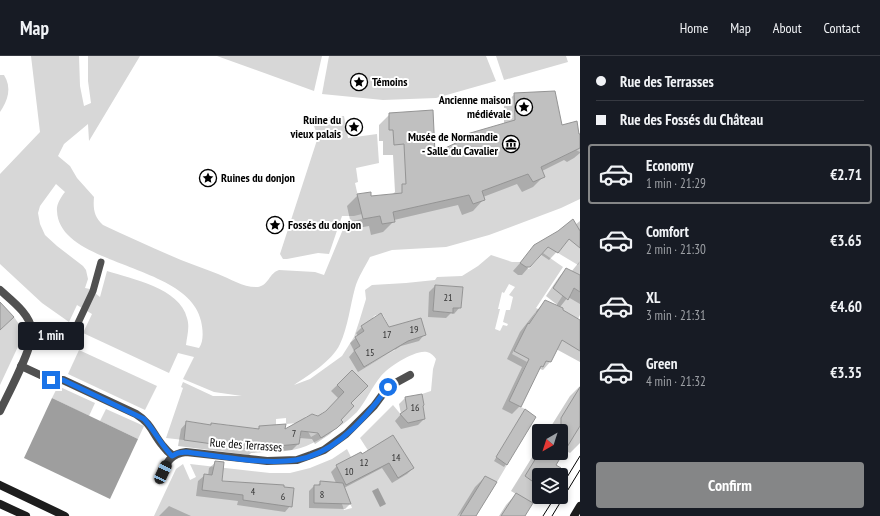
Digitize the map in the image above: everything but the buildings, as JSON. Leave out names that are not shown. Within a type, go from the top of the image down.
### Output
[{"type":"main road","points":[[0,485],[65,516]]},
{"type":"main road","points":[[0,504],[26,516]]},
{"type":"main road","points":[[574,516],[580,506]]},
{"type":"street","points":[[0,290],[18,306],[28,318],[33,337],[22,366],[0,411]]},
{"type":"street","points":[[22,366],[51,380],[63,380],[144,419],[152,427],[162,446],[172,456],[159,480]]},
{"type":"street","name":"Rue des Terrasses","points":[[172,456],[178,453],[186,452],[267,461],[297,460],[311,456],[324,450],[352,429],[374,406],[388,387],[410,375]]},
{"type":"lane","points":[[70,340],[93,291],[101,262]]},
{"type":"shaded area","points":[[31,56],[79,56],[80,86],[84,106],[91,103],[88,81],[88,56],[140,56],[89,141],[88,124],[64,144],[58,156],[70,166],[77,178],[94,197],[95,212],[103,225],[181,260],[243,285],[253,287],[262,286],[279,270],[315,272],[324,275],[346,222],[380,216],[382,224],[395,222],[393,212],[469,195],[473,204],[484,200],[482,191],[528,173],[533,182],[545,177],[541,167],[576,150],[580,152],[580,199],[561,208],[489,235],[446,247],[392,250],[370,257],[356,284],[345,331],[340,344],[326,362],[294,385],[310,379],[342,356],[354,337],[366,299],[365,290],[372,285],[435,280],[437,277],[462,276],[478,266],[491,255],[512,262],[520,262],[529,269],[543,253],[563,267],[536,308],[550,315],[565,292],[571,295],[574,288],[580,292],[580,315],[578,319],[543,316],[536,312],[512,354],[527,362],[509,401],[525,409],[496,457],[507,465],[497,482],[485,476],[463,512],[457,516],[154,516],[176,469],[183,464],[190,480],[196,477],[190,464],[270,473],[290,473],[310,468],[332,459],[347,449],[351,457],[378,466],[360,438],[393,405],[408,423],[425,419],[422,394],[431,391],[433,369],[436,359],[430,353],[422,352],[409,356],[396,364],[381,376],[357,412],[338,428],[343,422],[341,420],[354,406],[347,398],[322,413],[324,416],[319,418],[317,415],[312,414],[305,417],[309,424],[305,426],[311,437],[318,433],[320,436],[325,436],[300,448],[284,451],[256,450],[257,448],[299,444],[299,437],[301,437],[297,423],[286,424],[286,418],[276,419],[276,425],[259,426],[259,429],[229,427],[229,425],[211,423],[211,425],[187,421],[184,440],[166,438],[183,388],[181,387],[183,382],[213,396],[242,396],[214,392],[183,379],[194,357],[178,353],[169,373],[83,333],[92,314],[77,305],[69,322],[42,303],[0,264],[0,174],[40,132]],"holes":[[[56,184],[65,192],[57,206],[57,211],[63,229],[79,244],[100,255],[151,275],[174,287],[191,302],[202,324],[203,332],[201,345],[199,348],[186,345],[188,321],[183,308],[175,299],[154,286],[107,271],[100,297],[90,289],[85,288],[88,279],[86,270],[83,266],[45,235],[40,224],[38,213],[40,206]],[[509,284],[515,287],[509,295],[513,297],[510,310],[506,310],[503,322],[508,324],[507,326],[503,325],[500,331],[495,329],[502,292],[504,293]],[[435,285],[463,287],[461,308],[453,308],[453,313],[433,311]],[[379,314],[383,315],[391,330],[395,350],[365,367],[354,350],[360,346],[355,337],[364,331],[374,316]],[[350,372],[357,378],[353,401],[337,385]],[[204,474],[223,474],[222,481],[237,482],[202,490]],[[344,486],[352,508],[344,510],[337,489]]]},
{"type":"shaded area","points":[[217,56],[322,56],[314,91]]},
{"type":"shaded area","points":[[329,56],[486,56],[496,81],[436,98],[383,100],[322,94]]},
{"type":"shaded area","points":[[496,56],[566,56],[568,62],[504,80]]},
{"type":"shaded area","points":[[0,75],[4,75],[8,85],[8,94],[0,112]]},
{"type":"shaded area","points":[[344,116],[348,138],[377,134],[379,163],[356,168],[358,182],[355,183],[362,214],[342,216],[329,254],[318,253],[283,259],[280,254],[318,137],[314,126],[308,119]]},
{"type":"shaded area","points":[[578,228],[580,229],[580,261],[578,265],[558,253],[569,239],[571,240]]},
{"type":"shaded area","points":[[14,317],[19,324],[22,338],[0,385],[0,330]]},
{"type":"shaded area","points":[[79,350],[157,386],[145,410],[68,374]]},
{"type":"shaded area","points":[[58,386],[95,403],[89,416],[52,398]]},
{"type":"shaded area","points":[[52,398],[138,439],[110,499],[24,458]]},
{"type":"shaded area","points":[[106,409],[144,426],[138,439],[100,421]]},
{"type":"shaded area","points":[[378,488],[386,504],[380,507],[372,491]]},
{"type":"tram line","points":[[568,476],[580,456]]},
{"type":"tram line","points":[[552,516],[580,470]]},
{"type":"tram line","points":[[543,516],[551,504]]},
{"type":"place","name":"Témoins","points":[[359,82]]},
{"type":"place","name":"Ancienne maison médiévale","points":[[524,107]]},
{"type":"place","name":"Ruine du vieux palais","points":[[354,127]]},
{"type":"place","name":"Musée de Normandie - Salle du Cavalier","points":[[511,144]]},
{"type":"place","name":"Ruines du donjon","points":[[208,178]]},
{"type":"place","name":"Fossés du donjon","points":[[275,225]]},
{"type":"route","points":[[51,380],[63,380],[144,419],[152,427],[162,446],[172,456],[178,453],[186,452],[267,461],[297,460],[324,450],[346,434],[365,416],[388,387]]}]
